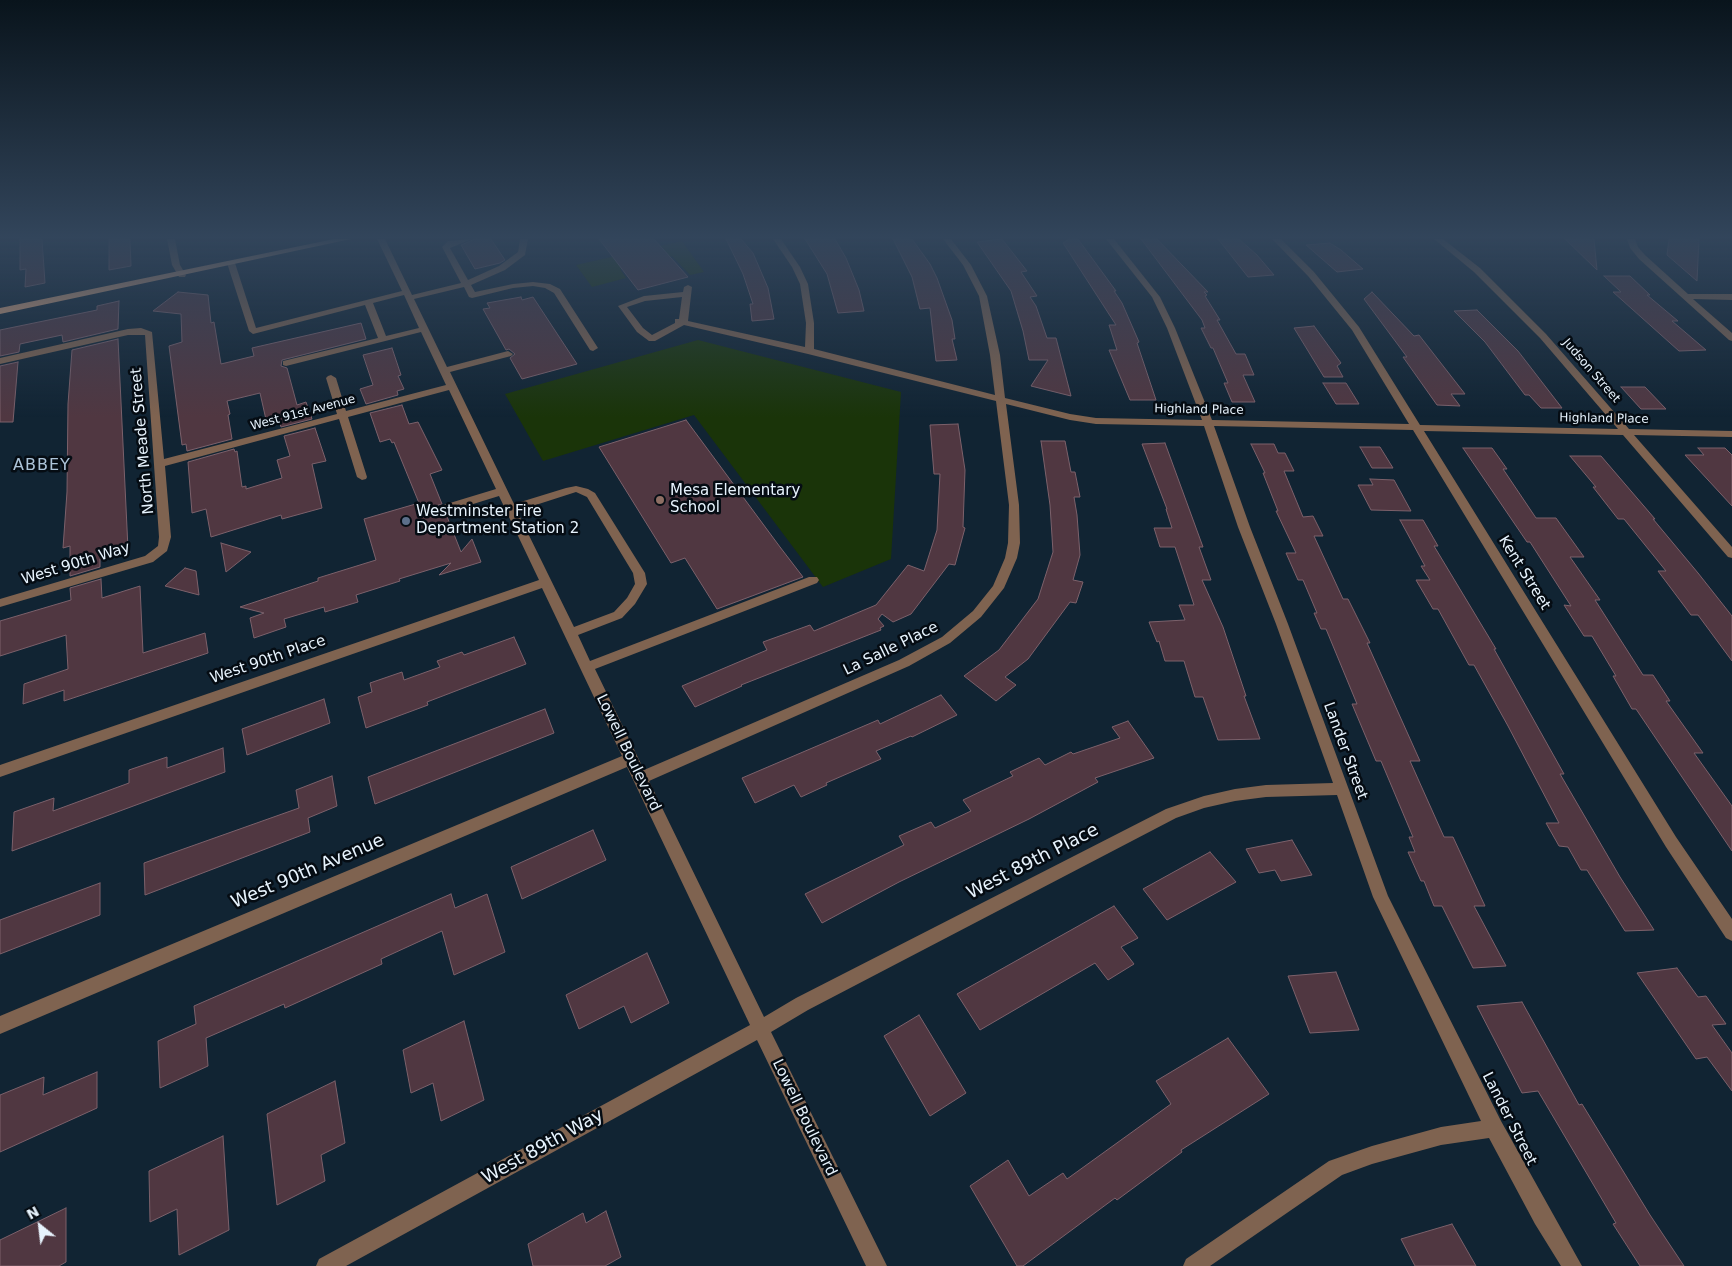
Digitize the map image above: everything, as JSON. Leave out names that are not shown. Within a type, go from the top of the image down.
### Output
[{"type":"main road","points":[[0,311],[65,298]]},
{"type":"street","points":[[242,298],[253,331],[390,298]]},
{"type":"street","name":"Lowell Boulevard","points":[[409,298],[760,1028],[878,1266]]},
{"type":"street","points":[[561,298],[593,348]]},
{"type":"street","points":[[649,298],[622,306],[640,330],[652,339],[681,322],[686,298]]},
{"type":"street","points":[[806,298],[810,323],[809,352]]},
{"type":"street","name":"La Salle Place","points":[[641,778],[904,663],[946,640],[977,614],[998,588],[1005,575],[1014,543],[1014,505],[996,355],[983,298]]},
{"type":"street","name":"Lander Street","points":[[1157,298],[1171,328],[1208,423],[1222,467],[1282,624],[1381,896],[1423,986],[1494,1128],[1542,1217],[1572,1266]]},
{"type":"street","name":"Kent Street","points":[[1331,298],[1356,329],[1666,834],[1732,933]]},
{"type":"street","name":"Judson Street","points":[[1506,298],[1627,432],[1732,554]]},
{"type":"street","points":[[1688,298],[1732,338]]},
{"type":"street","points":[[368,302],[383,339]]},
{"type":"street","name":"Highland Place","points":[[681,322],[1082,419],[1732,434]]},
{"type":"street","points":[[286,363],[424,329]]},
{"type":"street","name":"North Meade Street","points":[[0,361],[141,331],[149,334],[166,536],[163,548],[159,552]]},
{"type":"street","points":[[445,370],[508,354]]},
{"type":"street","points":[[330,378],[362,477]]},
{"type":"street","name":"West 91st Avenue","points":[[160,464],[452,386]]},
{"type":"street","points":[[511,509],[566,491],[576,489],[584,491],[591,496],[639,573],[641,584],[631,601],[618,615],[570,633]]},
{"type":"street","points":[[444,509],[502,492]]},
{"type":"street","name":"West 90th Way","points":[[0,603],[138,562],[159,552]]},
{"type":"street","points":[[587,667],[813,580]]},
{"type":"street","name":"West 90th Place","points":[[0,771],[546,582]]},
{"type":"street","name":"West 90th Avenue","points":[[0,1025],[631,759]]},
{"type":"street","name":"West 89th Place","points":[[760,1028],[1171,813],[1204,802],[1235,795],[1266,791],[1341,789]]},
{"type":"street","name":"West 89th Way","points":[[326,1266],[760,1028]]},
{"type":"street","points":[[1193,1266],[1301,1190],[1336,1168],[1372,1155],[1441,1136],[1494,1128]]},
{"type":"green space","points":[[698,340],[901,392],[891,559],[823,587],[694,415],[543,461],[505,394]]},
{"type":"building","points":[[170,298],[208,298],[211,323],[214,322],[221,364],[254,356],[252,348],[361,323],[366,339],[282,360],[281,366],[287,368],[297,405],[306,402],[312,419],[281,427],[279,421],[267,424],[260,393],[227,401],[232,439],[187,451],[186,444],[182,445],[169,346],[182,342],[181,314],[153,311]]},
{"type":"building","points":[[515,298],[521,298],[522,300],[534,298],[577,364],[522,379],[510,358],[515,354],[509,349],[506,350],[483,309],[490,308],[487,303]]},
{"type":"building","points":[[751,298],[770,298],[774,319],[752,321],[750,304],[753,304]]},
{"type":"building","points":[[834,298],[861,298],[864,311],[838,313]]},
{"type":"building","points":[[917,298],[944,298],[952,320],[955,339],[952,339],[957,360],[936,361],[930,308],[920,309]]},
{"type":"building","points":[[1013,298],[1031,298],[1036,306],[1047,338],[1056,338],[1071,396],[1031,386],[1048,360],[1029,360]]},
{"type":"building","points":[[1099,298],[1119,298],[1122,303],[1139,342],[1137,343],[1156,400],[1130,400],[1109,350],[1117,350],[1109,325],[1116,325]]},
{"type":"building","points":[[1185,298],[1206,298],[1220,320],[1217,320],[1236,354],[1245,354],[1254,375],[1243,375],[1255,402],[1232,402],[1224,383],[1228,383],[1213,348],[1211,348],[1201,328],[1205,328],[1202,320]]},
{"type":"building","points":[[1378,298],[1414,336],[1419,335],[1465,394],[1451,394],[1460,406],[1437,405],[1403,357],[1407,357],[1364,299]]},
{"type":"building","points":[[1620,298],[1651,298],[1678,321],[1672,321],[1706,350],[1679,351]]},
{"type":"building","points":[[119,301],[118,329],[63,342],[62,335],[20,344],[19,352],[0,356],[0,330],[97,310],[97,306]]},
{"type":"building","points":[[1477,310],[1518,351],[1562,408],[1541,408],[1529,395],[1525,395],[1485,342],[1454,311]]},
{"type":"building","points":[[1314,326],[1341,363],[1337,366],[1343,377],[1324,377],[1294,328]]},
{"type":"building","points":[[118,339],[128,549],[100,559],[100,567],[70,576],[70,546],[63,548],[67,492],[68,404],[72,350]]},
{"type":"building","points":[[392,348],[401,375],[398,376],[404,389],[397,391],[398,395],[366,404],[360,389],[373,385],[363,355]]},
{"type":"building","points":[[18,362],[13,422],[0,422],[0,366]]},
{"type":"building","points":[[1323,383],[1346,383],[1359,404],[1336,404]]},
{"type":"building","points":[[1621,387],[1645,387],[1666,409],[1641,409]]},
{"type":"building","points":[[402,405],[409,424],[418,422],[442,470],[430,474],[442,504],[438,505],[437,510],[446,514],[461,552],[472,539],[481,562],[439,575],[451,563],[399,579],[400,581],[356,595],[358,602],[325,612],[324,607],[284,619],[286,627],[254,638],[250,618],[264,613],[240,607],[318,581],[318,578],[376,560],[364,519],[419,503],[394,442],[392,443],[390,439],[380,442],[370,413]]},
{"type":"building","points":[[686,420],[803,577],[717,609],[685,558],[671,563],[599,447]]},
{"type":"building","points":[[958,424],[965,470],[963,527],[965,528],[955,565],[949,564],[911,614],[893,622],[882,614],[878,619],[884,626],[880,628],[881,630],[741,685],[695,707],[682,686],[767,650],[763,642],[810,625],[814,631],[876,605],[908,565],[924,571],[937,530],[940,474],[934,474],[930,425]]},
{"type":"building","points":[[315,428],[326,461],[312,464],[322,508],[282,519],[281,515],[211,537],[206,509],[192,513],[188,462],[234,449],[235,452],[237,451],[242,487],[246,486],[246,489],[282,478],[277,460],[290,456],[284,436]]},
{"type":"building","points":[[1041,441],[1065,441],[1071,472],[1075,472],[1080,497],[1074,497],[1080,555],[1073,580],[1083,582],[1076,603],[1070,602],[1028,659],[1005,677],[1016,685],[996,701],[964,676],[999,650],[1038,599],[1053,552],[1050,505]]},
{"type":"building","points":[[1165,443],[1203,547],[1199,547],[1211,580],[1202,580],[1223,627],[1246,696],[1244,696],[1260,739],[1218,740],[1203,697],[1195,697],[1184,661],[1165,661],[1159,641],[1157,642],[1149,622],[1185,620],[1179,605],[1194,605],[1175,547],[1160,547],[1154,528],[1172,528],[1167,509],[1142,444]]},
{"type":"building","points":[[1251,444],[1274,444],[1278,453],[1285,453],[1294,471],[1284,471],[1303,517],[1313,516],[1323,536],[1314,536],[1343,599],[1348,599],[1370,643],[1367,643],[1420,761],[1410,761],[1444,837],[1453,837],[1485,906],[1474,906],[1506,966],[1473,968],[1442,906],[1434,906],[1424,881],[1421,881],[1408,852],[1415,852],[1409,837],[1413,837],[1381,761],[1376,761],[1352,704],[1357,704],[1326,629],[1321,629],[1314,613],[1317,613],[1303,580],[1298,580],[1286,553],[1296,553],[1276,511],[1278,511],[1263,473],[1265,473]]},
{"type":"building","points":[[1360,447],[1380,447],[1393,468],[1372,468]]},
{"type":"building","points":[[1463,448],[1492,448],[1507,469],[1503,469],[1536,518],[1556,518],[1584,557],[1570,557],[1600,600],[1595,600],[1643,675],[1653,675],[1670,701],[1666,701],[1703,753],[1694,753],[1732,806],[1732,851],[1636,709],[1632,709],[1613,676],[1616,676],[1592,636],[1584,636],[1564,605],[1571,606],[1530,542],[1527,542]]},
{"type":"building","points":[[1698,448],[1725,448],[1732,455],[1732,506],[1685,455],[1704,455]]},
{"type":"building","points":[[1570,456],[1601,456],[1655,519],[1653,519],[1732,616],[1732,661],[1698,615],[1691,615],[1658,571],[1666,571],[1624,519],[1618,519],[1593,487],[1596,487]]},
{"type":"building","points":[[1370,479],[1394,480],[1411,511],[1371,510],[1358,485],[1373,485]]},
{"type":"building","points":[[1400,520],[1423,520],[1438,546],[1434,546],[1496,649],[1494,649],[1564,774],[1560,774],[1620,877],[1654,930],[1625,931],[1587,870],[1581,870],[1568,847],[1559,846],[1546,823],[1559,823],[1508,726],[1474,665],[1469,665],[1438,609],[1433,609],[1416,580],[1430,580],[1421,566],[1425,566]]},
{"type":"building","points":[[221,543],[251,552],[226,572]]},
{"type":"building","points":[[185,568],[196,571],[199,595],[165,586]]},
{"type":"building","points":[[101,579],[102,598],[140,586],[143,653],[205,633],[208,653],[64,701],[64,690],[23,704],[24,684],[68,669],[66,635],[0,656],[0,621],[71,600],[70,588]]},
{"type":"building","points":[[514,637],[526,664],[427,702],[428,705],[366,728],[358,697],[372,692],[370,683],[402,672],[404,680],[440,667],[437,661],[462,652],[464,655]]},
{"type":"building","points":[[941,695],[957,715],[912,737],[876,751],[881,759],[826,783],[827,785],[801,797],[794,785],[755,803],[742,778],[878,720],[880,724]]},
{"type":"building","points":[[324,699],[330,723],[247,755],[242,729]]},
{"type":"building","points":[[545,709],[554,733],[375,804],[368,777]]},
{"type":"building","points":[[1128,721],[1154,758],[1095,778],[1098,782],[1029,819],[899,882],[822,923],[805,894],[904,845],[899,836],[931,822],[935,828],[971,811],[963,800],[1013,776],[1010,772],[1039,758],[1045,765],[1071,752],[1073,754],[1120,738],[1112,727]]},
{"type":"building","points":[[223,748],[225,772],[12,851],[14,812],[54,798],[53,811],[129,783],[129,770],[167,757],[167,768]]},
{"type":"building","points":[[332,776],[337,806],[308,818],[310,832],[145,895],[144,863],[299,808],[296,790]]},
{"type":"building","points":[[593,830],[606,860],[522,899],[511,867]]},
{"type":"building","points":[[1292,840],[1312,875],[1281,881],[1275,870],[1259,873],[1246,849]]},
{"type":"building","points":[[1210,852],[1236,882],[1167,920],[1143,889]]},
{"type":"building","points":[[100,883],[100,915],[0,954],[0,920]]},
{"type":"building","points":[[451,894],[455,908],[487,894],[505,952],[454,975],[442,931],[381,959],[382,964],[285,1008],[284,1004],[206,1038],[208,1066],[160,1088],[158,1041],[196,1024],[194,1006]]},
{"type":"building","points":[[1114,906],[1138,938],[1121,947],[1134,964],[1108,980],[1095,963],[980,1030],[957,994]]},
{"type":"building","points":[[647,953],[669,1003],[631,1023],[624,1006],[579,1029],[566,995]]},
{"type":"building","points":[[1677,968],[1698,997],[1706,996],[1726,1024],[1712,1025],[1732,1053],[1732,1091],[1707,1057],[1696,1059],[1637,973]]},
{"type":"building","points":[[1336,972],[1359,1030],[1310,1033],[1288,976]]},
{"type":"building","points":[[1522,1002],[1579,1105],[1582,1104],[1650,1215],[1684,1266],[1640,1266],[1613,1224],[1616,1223],[1538,1091],[1522,1093],[1477,1006]]},
{"type":"building","points":[[919,1015],[966,1093],[930,1116],[884,1036]]},
{"type":"building","points":[[464,1021],[484,1100],[441,1121],[433,1083],[411,1093],[403,1050]]},
{"type":"building","points":[[1228,1038],[1269,1094],[1181,1150],[1182,1152],[1117,1200],[1115,1198],[1023,1266],[1017,1266],[970,1186],[1008,1160],[1029,1196],[1063,1173],[1067,1179],[1171,1104],[1156,1081]]},
{"type":"building","points":[[97,1072],[97,1108],[0,1152],[0,1095],[44,1077],[43,1095]]},
{"type":"building","points":[[335,1081],[345,1143],[321,1155],[325,1181],[277,1205],[267,1114]]},
{"type":"building","points":[[223,1136],[229,1230],[179,1255],[177,1209],[150,1222],[149,1171]]},
{"type":"building","points":[[66,1208],[66,1262],[59,1266],[0,1266],[0,1240]]},
{"type":"building","points":[[606,1211],[621,1257],[605,1266],[533,1266],[528,1244],[583,1213],[586,1223]]},
{"type":"building","points":[[1452,1224],[1476,1266],[1415,1266],[1401,1239]]},
{"type":"place","name":"Mesa Elementary School","points":[[660,500]]},
{"type":"place","name":"Westminster Fire Department Station 2","points":[[406,521]]},
{"type":"district","name":"ABBEY","points":[[42,466]]}]
